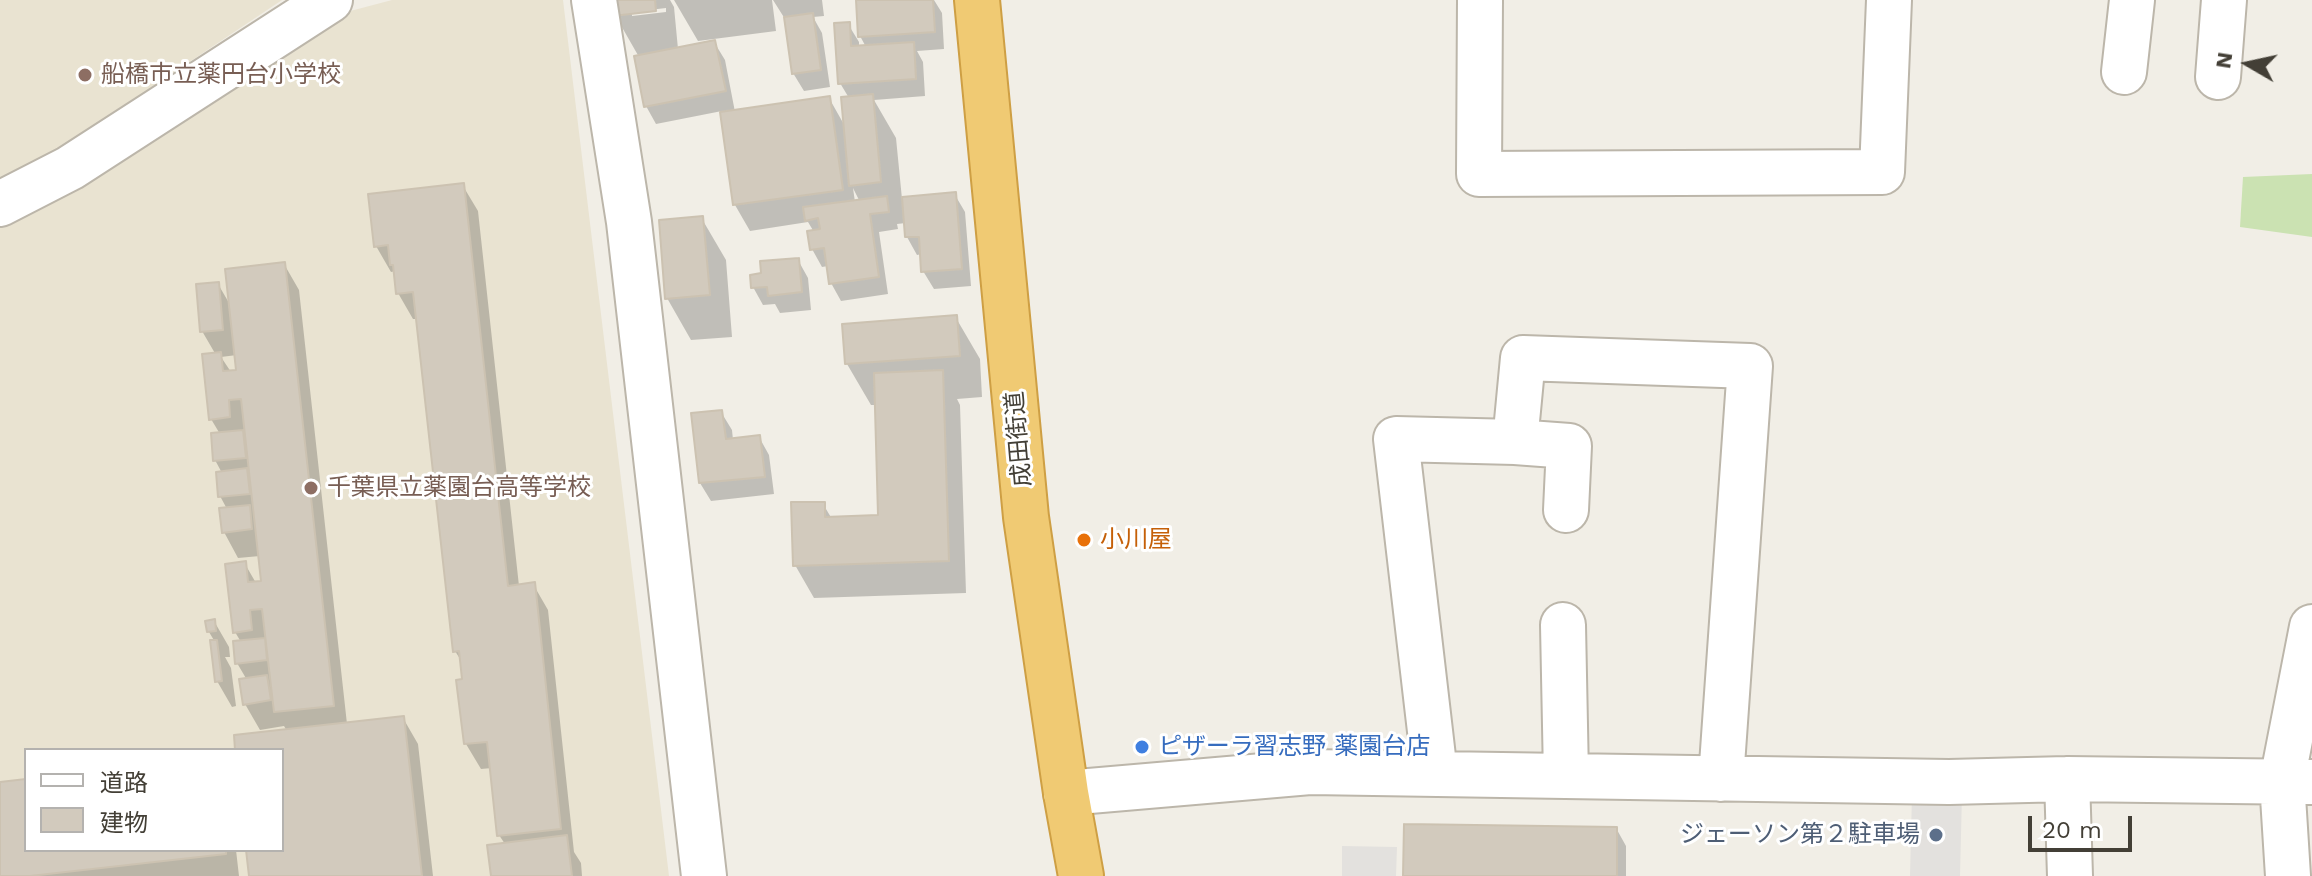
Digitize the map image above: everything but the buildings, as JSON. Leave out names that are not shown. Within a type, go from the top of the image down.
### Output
[{"type":"highway","name":"成田街道","points":[[977,0],[1026,517],[1081,876]]},
{"type":"street","points":[[0,204],[70,168],[330,0]]},
{"type":"street","points":[[594,0],[629,222],[704,876]]},
{"type":"street","points":[[1480,0],[1479,174],[1882,172],[1889,0]]},
{"type":"street","points":[[2124,72],[2132,0]]},
{"type":"street","points":[[2218,77],[2224,0]]},
{"type":"street","points":[[1515,442],[1523,358],[1750,366],[1721,779]]},
{"type":"street","points":[[1435,774],[1396,439],[1569,446],[1566,510]]},
{"type":"street","points":[[1563,625],[1566,776]]},
{"type":"street","points":[[2288,876],[2312,627]]},
{"type":"street","points":[[1066,793],[1310,772],[1949,782],[2067,779],[2297,782]]},
{"type":"street","points":[[2067,779],[2070,876]]},
{"type":"shaded area","name":"船橋市立薬円台小学校","points":[[0,0],[282,0],[58,150],[0,180]]},
{"type":"shaded area","name":"千葉県立薬園台高等学校","points":[[392,0],[563,0],[669,876],[0,876],[0,226],[83,184],[339,14]]},
{"type":"shaded area","name":"ジェーソン第２駐車場","points":[[1912,794],[1962,794],[1960,876],[1910,876]]},
{"type":"shaded area","points":[[1342,846],[1397,847],[1396,876],[1342,876]]},
{"type":"green space","points":[[2312,174],[2312,237],[2240,227],[2243,177]]},
{"type":"place","name":"船橋市立薬円台小学校","points":[[85,75]]},
{"type":"place","name":"千葉県立薬園台高等学校","points":[[311,488]]},
{"type":"place","name":"小川屋","points":[[1084,540]]},
{"type":"place","name":"ピザーラ習志野 薬園台店","points":[[1142,747]]},
{"type":"place","name":"ジェーソン第２駐車場","points":[[1936,835]]}]
